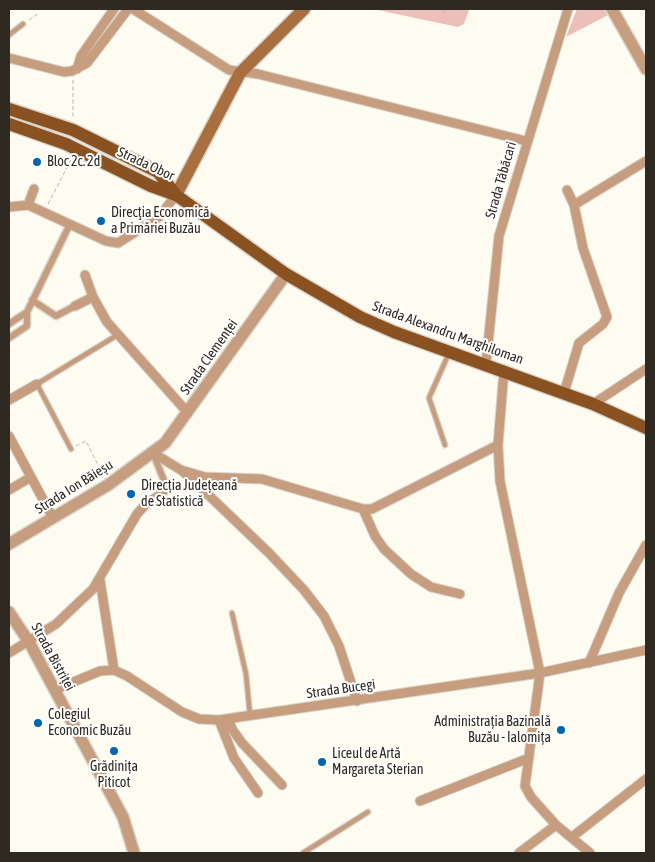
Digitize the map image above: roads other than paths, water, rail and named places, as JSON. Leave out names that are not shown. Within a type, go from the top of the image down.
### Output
[{"type":"main road","points":[[176,195],[240,73],[304,9]]},
{"type":"main road","name":"Strada Obor","points":[[9,109],[73,130],[158,172],[176,195]]},
{"type":"main road","name":"Strada Obor","points":[[9,124],[66,144],[151,186],[176,195]]},
{"type":"main road","name":"Strada Alexandru Marghiloman","points":[[176,195],[286,274],[360,317],[394,332],[504,370],[593,404],[646,428]]},
{"type":"street","points":[[75,70],[80,56],[114,9]]},
{"type":"street","points":[[9,58],[64,72],[75,70],[87,63],[128,9]]},
{"type":"street","points":[[133,9],[229,70],[258,74],[526,141]]},
{"type":"street","name":"Strada Tăbăcari","points":[[486,364],[499,236],[526,141],[568,9]]},
{"type":"street","points":[[612,9],[646,69]]},
{"type":"street","points":[[574,205],[646,161]]},
{"type":"street","points":[[28,205],[34,190]]},
{"type":"street","points":[[564,393],[579,343],[603,324],[607,317],[583,248],[574,205],[567,190]]},
{"type":"street","points":[[9,207],[28,205],[45,211],[106,241],[123,241],[159,217],[176,195]]},
{"type":"street","points":[[9,338],[27,326],[27,312],[32,300],[70,224]]},
{"type":"street","name":"Strada Clemenței","points":[[153,453],[173,435],[286,274]]},
{"type":"street","points":[[85,275],[93,297],[107,322],[188,413]]},
{"type":"street","points":[[32,300],[56,316],[93,297]]},
{"type":"street","points":[[9,324],[27,312]]},
{"type":"street","points":[[593,404],[646,369]]},
{"type":"street","points":[[504,370],[498,445],[500,481],[540,673],[525,786],[531,797],[556,825],[590,853]]},
{"type":"street","points":[[9,400],[37,384]]},
{"type":"street","points":[[9,436],[53,518]]},
{"type":"street","points":[[181,470],[205,477],[262,479],[363,509],[380,505],[498,445]]},
{"type":"street","points":[[153,453],[181,470],[269,553],[304,590],[324,616],[339,646],[357,701]]},
{"type":"street","points":[[9,653],[56,624],[100,580],[137,514],[145,505],[166,492],[167,488],[153,453]]},
{"type":"street","name":"Strada Ion Băieșu","points":[[9,544],[108,485],[153,453]]},
{"type":"street","points":[[9,490],[31,477]]},
{"type":"street","points":[[363,509],[375,536],[384,549],[411,574],[431,587],[460,594]]},
{"type":"street","points":[[589,663],[619,593],[646,545]]},
{"type":"street","points":[[54,690],[100,672],[114,670],[100,580]]},
{"type":"street","name":"Strada Bistriței","points":[[9,612],[29,642],[123,817],[134,853]]},
{"type":"street","name":"Strada Bucegi","points":[[114,670],[127,676],[182,712],[199,719],[224,720],[540,673],[646,650]]},
{"type":"street","points":[[224,720],[242,743],[282,785]]},
{"type":"street","points":[[224,720],[234,758],[258,794]]},
{"type":"street","points":[[420,801],[529,758]]},
{"type":"street","points":[[572,837],[646,779]]},
{"type":"street","points":[[519,853],[556,825]]},
{"type":"lane","points":[[9,35],[23,24]]},
{"type":"lane","points":[[71,449],[37,384],[118,334]]},
{"type":"lane","points":[[445,445],[429,398],[449,352]]},
{"type":"lane","points":[[232,614],[246,674],[250,716]]},
{"type":"lane","points":[[303,853],[368,812]]},
{"type":"place","name":"Bloc 2c. 2d","points":[[37,162]]},
{"type":"place","name":"Direcţia Economică a Primăriei Buzău","points":[[101,221]]},
{"type":"place","name":"Direcția Județeană de Statistică","points":[[131,494]]},
{"type":"place","name":"Colegiul Economic Buzău","points":[[38,723]]},
{"type":"place","name":"Administrația Bazinală Buzău - Ialomița","points":[[561,730]]},
{"type":"place","name":"Grădinița Piticot","points":[[114,751]]},
{"type":"place","name":"Liceul de Artă Margareta Sterian","points":[[322,762]]}]
